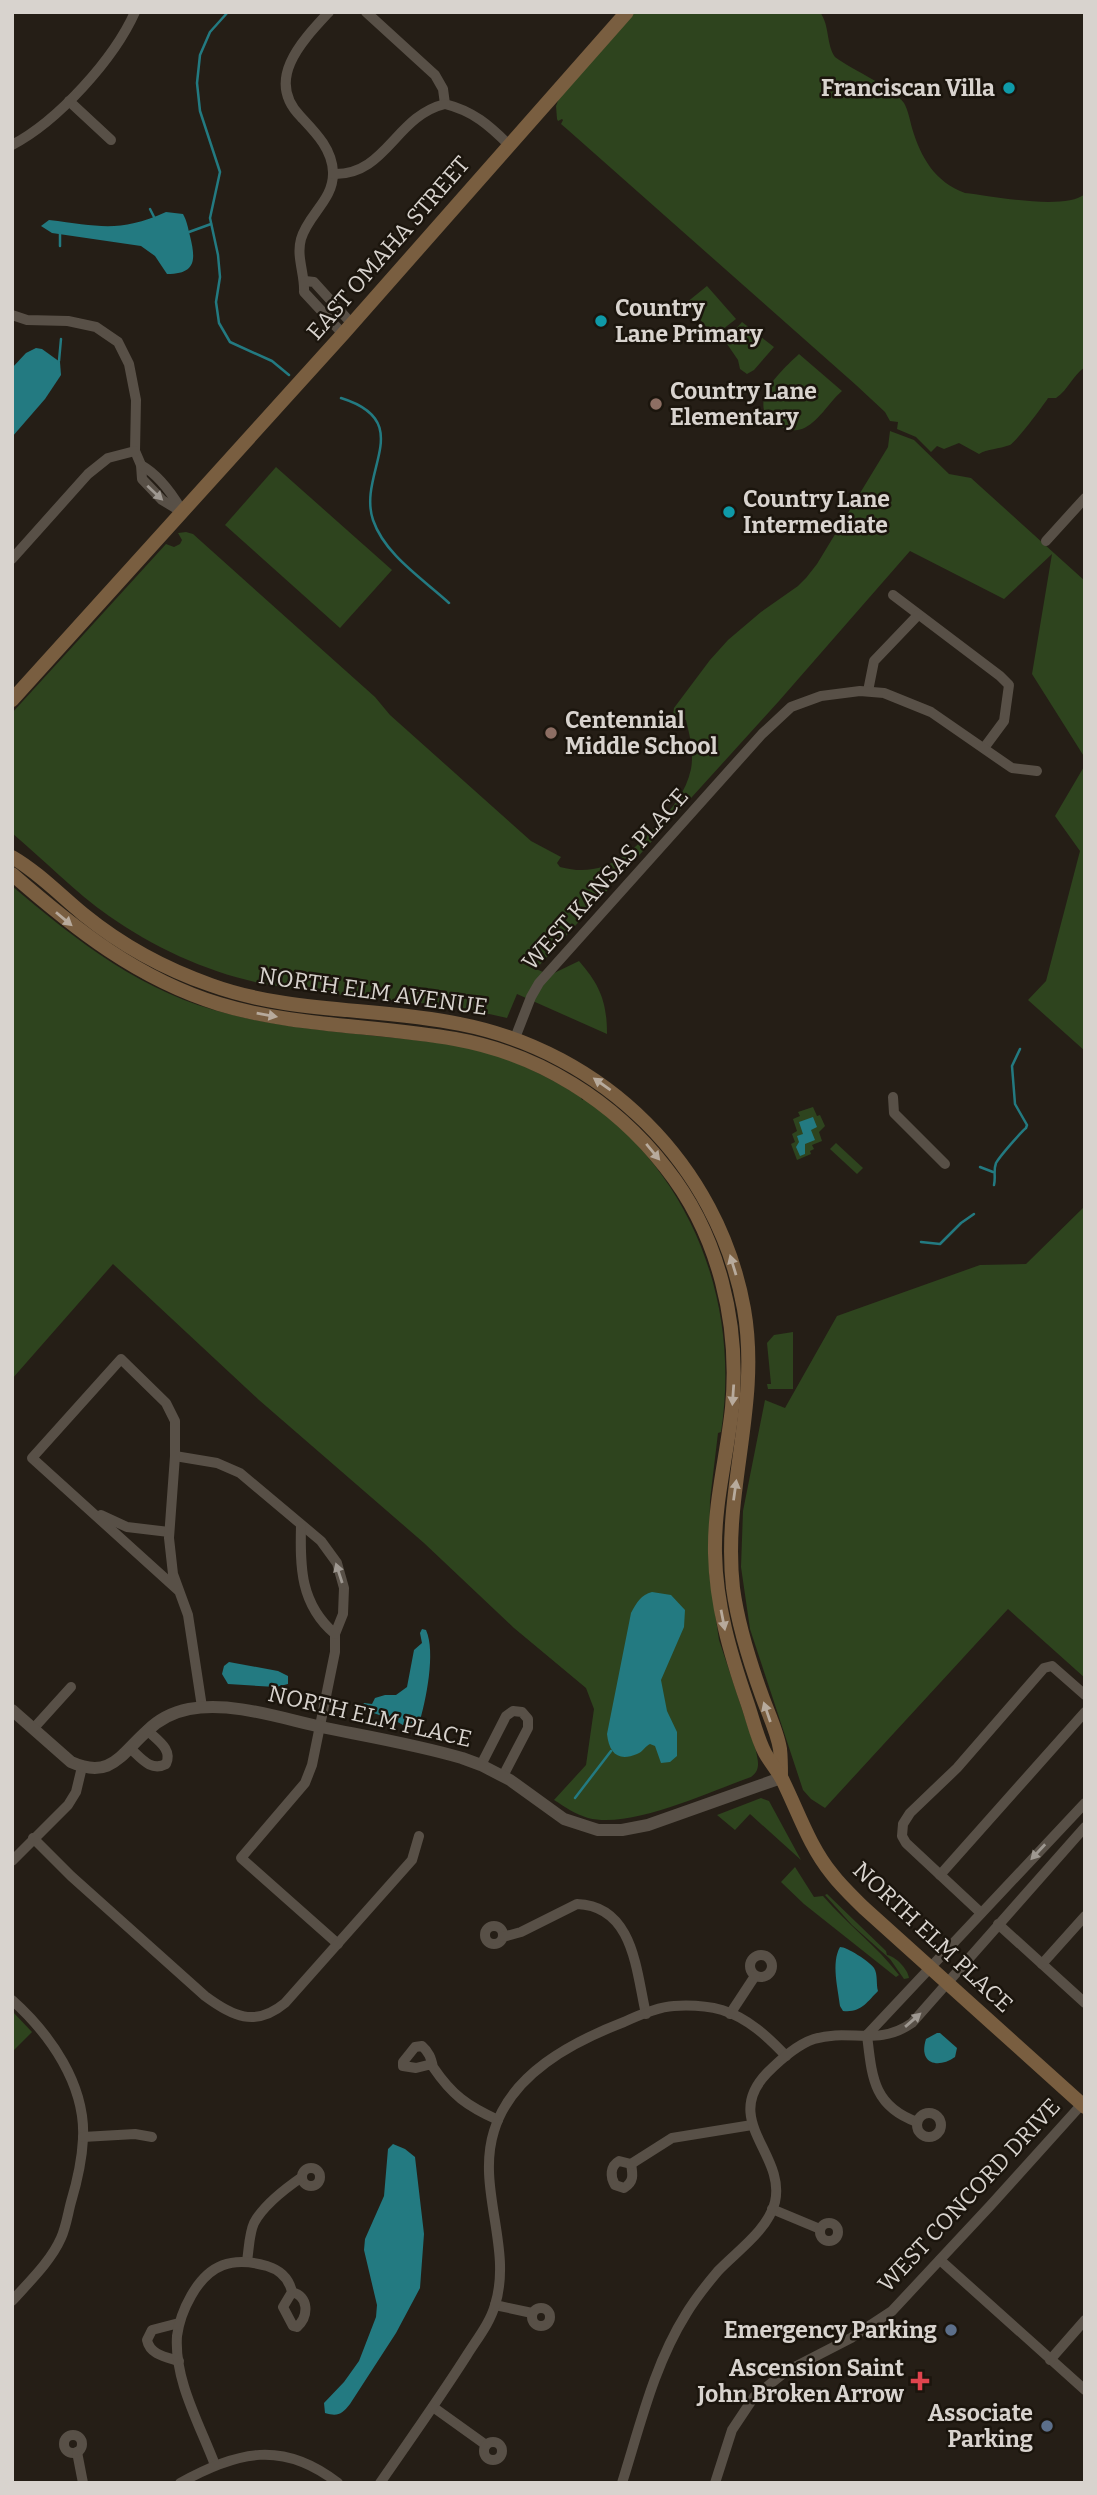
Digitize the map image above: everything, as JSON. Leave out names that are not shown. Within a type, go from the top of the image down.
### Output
[{"type":"main road","name":"EAST OMAHA STREET","points":[[12,701],[347,329],[627,12]]},
{"type":"main road","name":"NORTH ELM AVENUE","points":[[12,857],[25,864],[87,917],[134,950],[214,986],[271,1001],[451,1022],[515,1038],[566,1061],[615,1094],[650,1125],[682,1163],[705,1199],[724,1240],[739,1286],[747,1325],[749,1386],[733,1504],[733,1588],[745,1645],[779,1746],[781,1778]]},
{"type":"main road","name":"NORTH ELM AVENUE","points":[[12,874],[66,920],[113,955],[138,970],[218,1004],[272,1017],[441,1037],[510,1053],[554,1073],[594,1098],[636,1133],[670,1172],[707,1239],[725,1293],[731,1326],[733,1389],[716,1513],[716,1580],[734,1666],[765,1753],[781,1778]]},
{"type":"main road","points":[[510,1053],[515,1038]]},
{"type":"main road","points":[[670,1172],[682,1163]]},
{"type":"main road","points":[[731,1326],[747,1325]]},
{"type":"main road","name":"NORTH ELM PLACE","points":[[781,1778],[803,1827],[831,1874],[864,1908],[1083,2105]]},
{"type":"street","points":[[12,145],[56,116],[69,102],[108,56],[135,12]]},
{"type":"street","points":[[329,12],[306,37],[287,68],[285,91],[294,110],[317,133],[329,153],[333,174],[326,201],[307,226],[301,240],[300,267],[305,281],[304,292],[347,329]]},
{"type":"street","points":[[366,12],[435,75],[443,89],[445,104]]},
{"type":"street","points":[[69,102],[111,140]]},
{"type":"street","points":[[333,174],[358,171],[373,161],[411,121],[430,107],[445,104],[480,117],[509,145]]},
{"type":"street","points":[[305,281],[314,282],[324,293],[347,329]]},
{"type":"street","points":[[314,303],[324,293]]},
{"type":"street","points":[[12,316],[27,320],[68,321],[96,327],[118,342],[129,364],[136,400],[135,451],[141,465],[170,490],[182,512]]},
{"type":"street","points":[[12,559],[88,474],[108,458],[135,451]]},
{"type":"street","points":[[1046,541],[1085,498]]},
{"type":"street","points":[[893,595],[1009,685],[1004,721],[984,748]]},
{"type":"street","points":[[868,691],[874,661],[918,615]]},
{"type":"street","name":"WEST KANSAS PLACE","points":[[515,1038],[531,997],[540,983],[769,727],[792,707],[821,696],[842,692],[884,693],[931,712],[1013,768],[1038,771]]},
{"type":"street","points":[[893,1097],[894,1113],[945,1164]]},
{"type":"street","points":[[179,1591],[32,1458],[121,1359],[171,1410],[176,1432],[169,1532],[173,1574],[188,1615],[202,1707]]},
{"type":"street","points":[[175,1456],[217,1462],[240,1473],[321,1541],[337,1563],[344,1588],[343,1614],[335,1634],[335,1651],[320,1726],[305,1783],[241,1858],[338,1944]]},
{"type":"street","points":[[89,1510],[127,1527],[169,1532]]},
{"type":"street","points":[[301,1525],[300,1565],[310,1604],[321,1622],[335,1634]]},
{"type":"street","points":[[981,1913],[906,1843],[902,1836],[903,1824],[957,1768],[1044,1668],[1052,1666],[1085,1695]]},
{"type":"street","points":[[33,1729],[71,1687]]},
{"type":"street","name":"NORTH ELM PLACE","points":[[82,1766],[95,1768],[109,1765],[124,1757],[147,1730],[171,1715],[202,1707],[240,1710],[438,1751],[481,1765],[503,1776],[564,1819],[589,1829],[610,1831],[648,1825],[781,1778]]},
{"type":"street","points":[[12,1710],[71,1762],[82,1766],[76,1792],[68,1805],[12,1861]]},
{"type":"street","points":[[481,1765],[506,1716],[513,1711],[522,1712],[528,1719],[528,1728],[503,1776]]},
{"type":"street","points":[[940,1875],[1085,1712]]},
{"type":"street","points":[[131,1749],[155,1767],[166,1764],[169,1757],[167,1750],[147,1730]]},
{"type":"street","points":[[867,2035],[1085,1803]]},
{"type":"street","points":[[622,2483],[662,2358],[686,2314],[716,2273],[762,2226],[772,2209],[776,2190],[774,2175],[752,2125],[750,2111],[756,2089],[764,2077],[786,2056],[813,2039],[830,2036],[885,2036],[901,2030],[922,2013],[1085,1827]]},
{"type":"street","points":[[33,1838],[205,1996],[229,2013],[252,2016],[268,2013],[285,2003],[412,1860],[419,1836]]},
{"type":"street","points":[[503,1937],[577,1903],[613,1917],[621,1925],[628,1940],[646,2014]]},
{"type":"street","points":[[1042,1964],[1085,1916]]},
{"type":"street","points":[[998,1924],[1085,2003]]},
{"type":"street","points":[[730,2014],[755,1976]]},
{"type":"street","points":[[12,2000],[41,2029],[64,2065],[78,2102],[83,2137],[75,2188],[61,2239],[38,2272],[12,2301]]},
{"type":"street","points":[[380,2483],[490,2319],[495,2305],[500,2264],[487,2166],[493,2132],[516,2091],[546,2062],[591,2035],[672,2006],[698,2006],[742,2018],[766,2035],[786,2056]]},
{"type":"street","points":[[867,2035],[872,2075],[881,2098],[895,2112],[917,2122]]},
{"type":"street","points":[[432,2064],[443,2083],[457,2097],[469,2107],[498,2120]]},
{"type":"street","name":"WEST CONCORD DRIVE","points":[[715,2483],[732,2430],[754,2397],[785,2372],[851,2338],[892,2311],[1083,2105]]},
{"type":"street","points":[[631,2165],[672,2138],[752,2125]]},
{"type":"street","points":[[83,2137],[135,2134],[152,2137]]},
{"type":"street","points":[[247,2261],[255,2221],[302,2177]]},
{"type":"street","points":[[772,2209],[820,2229]]},
{"type":"street","points":[[940,2260],[1085,2390]]},
{"type":"street","points":[[215,2465],[179,2372],[177,2339],[180,2316],[202,2278],[218,2266],[247,2261],[275,2269],[288,2279],[292,2292]]},
{"type":"street","points":[[495,2305],[532,2313]]},
{"type":"street","points":[[1050,2360],[1085,2320]]},
{"type":"street","points":[[179,2323],[152,2330],[146,2340],[152,2351],[179,2361]]},
{"type":"street","points":[[433,2407],[486,2445]]},
{"type":"street","points":[[77,2452],[83,2483]]},
{"type":"street","points":[[180,2483],[225,2460],[260,2454],[294,2458],[314,2466],[338,2483]]},
{"type":"green space","points":[[634,12],[820,12],[835,57],[899,97],[908,112],[925,159],[945,182],[965,193],[1028,201],[1061,201],[1085,194],[1085,367],[1056,398],[1048,398],[1010,445],[979,454],[959,443],[944,449],[937,446],[931,452],[916,437],[897,429],[898,422],[890,421],[885,412],[856,385],[561,124],[562,119],[558,121],[556,106],[561,93]]},
{"type":"green space","points":[[707,286],[736,319],[714,336],[686,303]]},
{"type":"green space","points":[[742,322],[774,347],[754,370],[747,374],[740,369],[738,360],[725,341]]},
{"type":"green space","points":[[799,354],[842,391],[808,426],[791,430],[776,424],[767,416],[763,407],[769,387]]},
{"type":"green space","points":[[890,431],[914,440],[949,474],[971,478],[1085,581],[1085,758],[1032,674],[1052,554],[1004,599],[910,551],[779,701],[536,969],[550,975],[579,961],[601,995],[606,1012],[607,1034],[517,994],[507,1018],[445,1006],[291,988],[220,972],[162,948],[109,916],[12,833],[12,713],[166,544],[174,547],[180,544],[182,540],[178,533],[186,532],[193,534],[375,697],[390,715],[531,841],[561,857],[557,863],[560,867],[590,870],[603,867],[637,845],[674,805],[686,785],[691,769],[691,744],[686,720],[673,715],[674,708],[728,640],[798,586],[817,564],[888,447]]},
{"type":"green space","points":[[276,467],[392,570],[340,628],[225,525]]},
{"type":"green space","points":[[1085,765],[1085,1051],[1028,1000],[1046,981],[1080,851],[1055,816]]},
{"type":"green space","points":[[12,886],[61,926],[113,963],[168,993],[198,1005],[249,1019],[291,1026],[465,1047],[530,1069],[584,1099],[622,1129],[654,1164],[680,1203],[700,1245],[715,1290],[723,1336],[725,1384],[721,1432],[718,1433],[710,1500],[709,1572],[719,1640],[757,1755],[758,1768],[751,1777],[670,1807],[626,1818],[588,1818],[554,1800],[586,1765],[594,1709],[586,1688],[514,1628],[424,1543],[259,1400],[113,1264],[12,1379]]},
{"type":"green space","points":[[813,1107],[825,1126],[819,1132],[822,1141],[812,1145],[814,1149],[810,1151],[811,1154],[797,1160],[791,1144],[795,1142],[792,1134],[797,1131],[793,1119],[800,1116],[798,1112]]},
{"type":"green space","points":[[836,1143],[863,1168],[857,1174],[830,1149]]},
{"type":"green space","points":[[1085,1206],[1085,1678],[1008,1609],[825,1808],[803,1790],[750,1629],[741,1567],[743,1511],[765,1400],[785,1408],[837,1316],[980,1265],[1026,1264]]},
{"type":"green space","points":[[793,1332],[793,1389],[768,1389],[767,1384],[771,1384],[767,1343],[774,1335]]},
{"type":"green space","points":[[761,1798],[769,1801],[801,1860],[750,1814],[735,1830],[717,1815]]},
{"type":"green space","points":[[795,1867],[814,1897],[823,1896],[899,1975],[896,1977],[804,1904],[781,1882]]},
{"type":"green space","points":[[827,1894],[887,1955],[901,1964],[909,1978],[904,1979],[890,1959],[852,1925],[825,1895]]},
{"type":"green space","points":[[12,2011],[32,2032],[12,2052]]},
{"type":"water","points":[[166,212],[183,214],[192,245],[192,264],[177,273],[167,274],[155,256],[141,246],[52,233],[41,226],[49,220],[96,226],[122,225],[150,219]]},
{"type":"water","points":[[36,348],[42,349],[60,362],[61,375],[45,399],[12,437],[12,368],[26,353]]},
{"type":"water","points":[[813,1117],[817,1127],[811,1130],[815,1140],[805,1144],[805,1154],[800,1156],[796,1147],[799,1142],[797,1136],[803,1134],[799,1122]]},
{"type":"water","points":[[652,1592],[671,1595],[685,1610],[684,1627],[661,1680],[667,1711],[677,1732],[677,1756],[670,1762],[661,1763],[655,1746],[650,1744],[630,1756],[616,1754],[612,1751],[607,1734],[631,1613],[640,1599]]},
{"type":"water","points":[[422,1629],[426,1630],[429,1639],[429,1677],[419,1724],[408,1728],[362,1706],[364,1703],[372,1704],[375,1698],[396,1695],[407,1687],[414,1650],[422,1643]]},
{"type":"water","points":[[229,1662],[278,1671],[288,1676],[288,1684],[276,1687],[228,1684],[222,1674],[224,1666]]},
{"type":"water","points":[[840,1947],[863,1958],[876,1973],[878,1991],[855,2010],[843,2011],[840,2006],[836,1960]]},
{"type":"water","points":[[937,2033],[957,2048],[955,2057],[949,2061],[936,2063],[927,2059],[924,2047],[926,2039]]},
{"type":"water","points":[[393,2144],[415,2157],[424,2234],[420,2288],[396,2333],[350,2404],[339,2414],[333,2415],[325,2413],[324,2403],[359,2361],[376,2317],[377,2305],[364,2250],[365,2239],[384,2196],[388,2149]]},
{"type":"waterway","points":[[228,12],[210,32],[200,55],[197,83],[200,111],[220,172],[210,218],[220,277],[216,302],[219,323],[230,342],[272,361],[289,375]]},
{"type":"waterway","points":[[150,209],[154,217]]},
{"type":"waterway","points":[[189,232],[211,224]]},
{"type":"waterway","points":[[60,234],[60,246]]},
{"type":"waterway","points":[[59,361],[61,339]]},
{"type":"waterway","points":[[341,398],[364,408],[376,420],[381,434],[370,502],[373,520],[379,533],[395,555],[449,603]]},
{"type":"waterway","points":[[994,1185],[996,1163],[1027,1125],[1015,1104],[1012,1066],[1020,1049]]},
{"type":"waterway","points":[[980,1167],[993,1172]]},
{"type":"waterway","points":[[921,1242],[940,1244],[974,1214]]},
{"type":"waterway","points":[[575,1798],[611,1751]]},
{"type":"place","name":"Franciscan Villa","points":[[1009,88]]},
{"type":"place","name":"Country Lane Primary","points":[[601,321]]},
{"type":"place","name":"Country Lane Elementary","points":[[656,404]]},
{"type":"place","name":"Country Lane Intermediate","points":[[729,512]]},
{"type":"place","name":"Centennial Middle School","points":[[551,733]]},
{"type":"place","name":"Emergency Parking","points":[[951,2330]]},
{"type":"place","name":"Ascension Saint John Broken Arrow","points":[[920,2381]]},
{"type":"place","name":"Associate Parking","points":[[1047,2426]]}]
